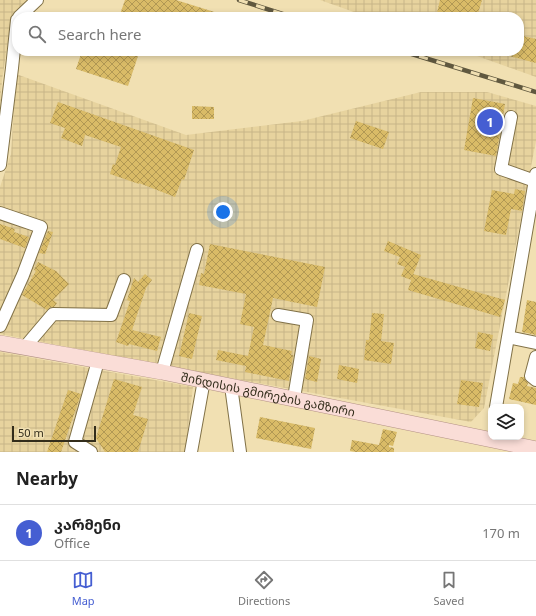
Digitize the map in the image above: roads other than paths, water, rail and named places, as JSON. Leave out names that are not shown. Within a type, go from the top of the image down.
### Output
[{"type":"main road","name":"შინდისის გმირების გამზირი","points":[[0,343],[204,380],[488,437]]},
{"type":"main road","name":"შინდისის გმირების გამზირი","points":[[499,440],[536,449]]},
{"type":"street","points":[[24,12],[37,0]]},
{"type":"street","points":[[0,165],[14,56]]},
{"type":"street","points":[[497,404],[535,178],[501,169],[511,117]]},
{"type":"street","points":[[0,213],[41,227],[23,274],[0,326]]},
{"type":"street","points":[[162,372],[197,250]]},
{"type":"street","points":[[25,348],[53,314],[111,315],[124,280]]},
{"type":"street","points":[[278,315],[307,320],[294,398]]},
{"type":"street","points":[[508,336],[536,343]]},
{"type":"street","points":[[536,357],[531,376],[536,380]]},
{"type":"street","points":[[90,452],[75,442],[98,361]]},
{"type":"street","points":[[191,452],[204,380]]},
{"type":"street","points":[[232,386],[240,452]]},
{"type":"railway","points":[[239,0],[276,12]]},
{"type":"railway","points":[[418,56],[536,92]]},
{"type":"place","name":"კარმენი","points":[[490,122]]}]
